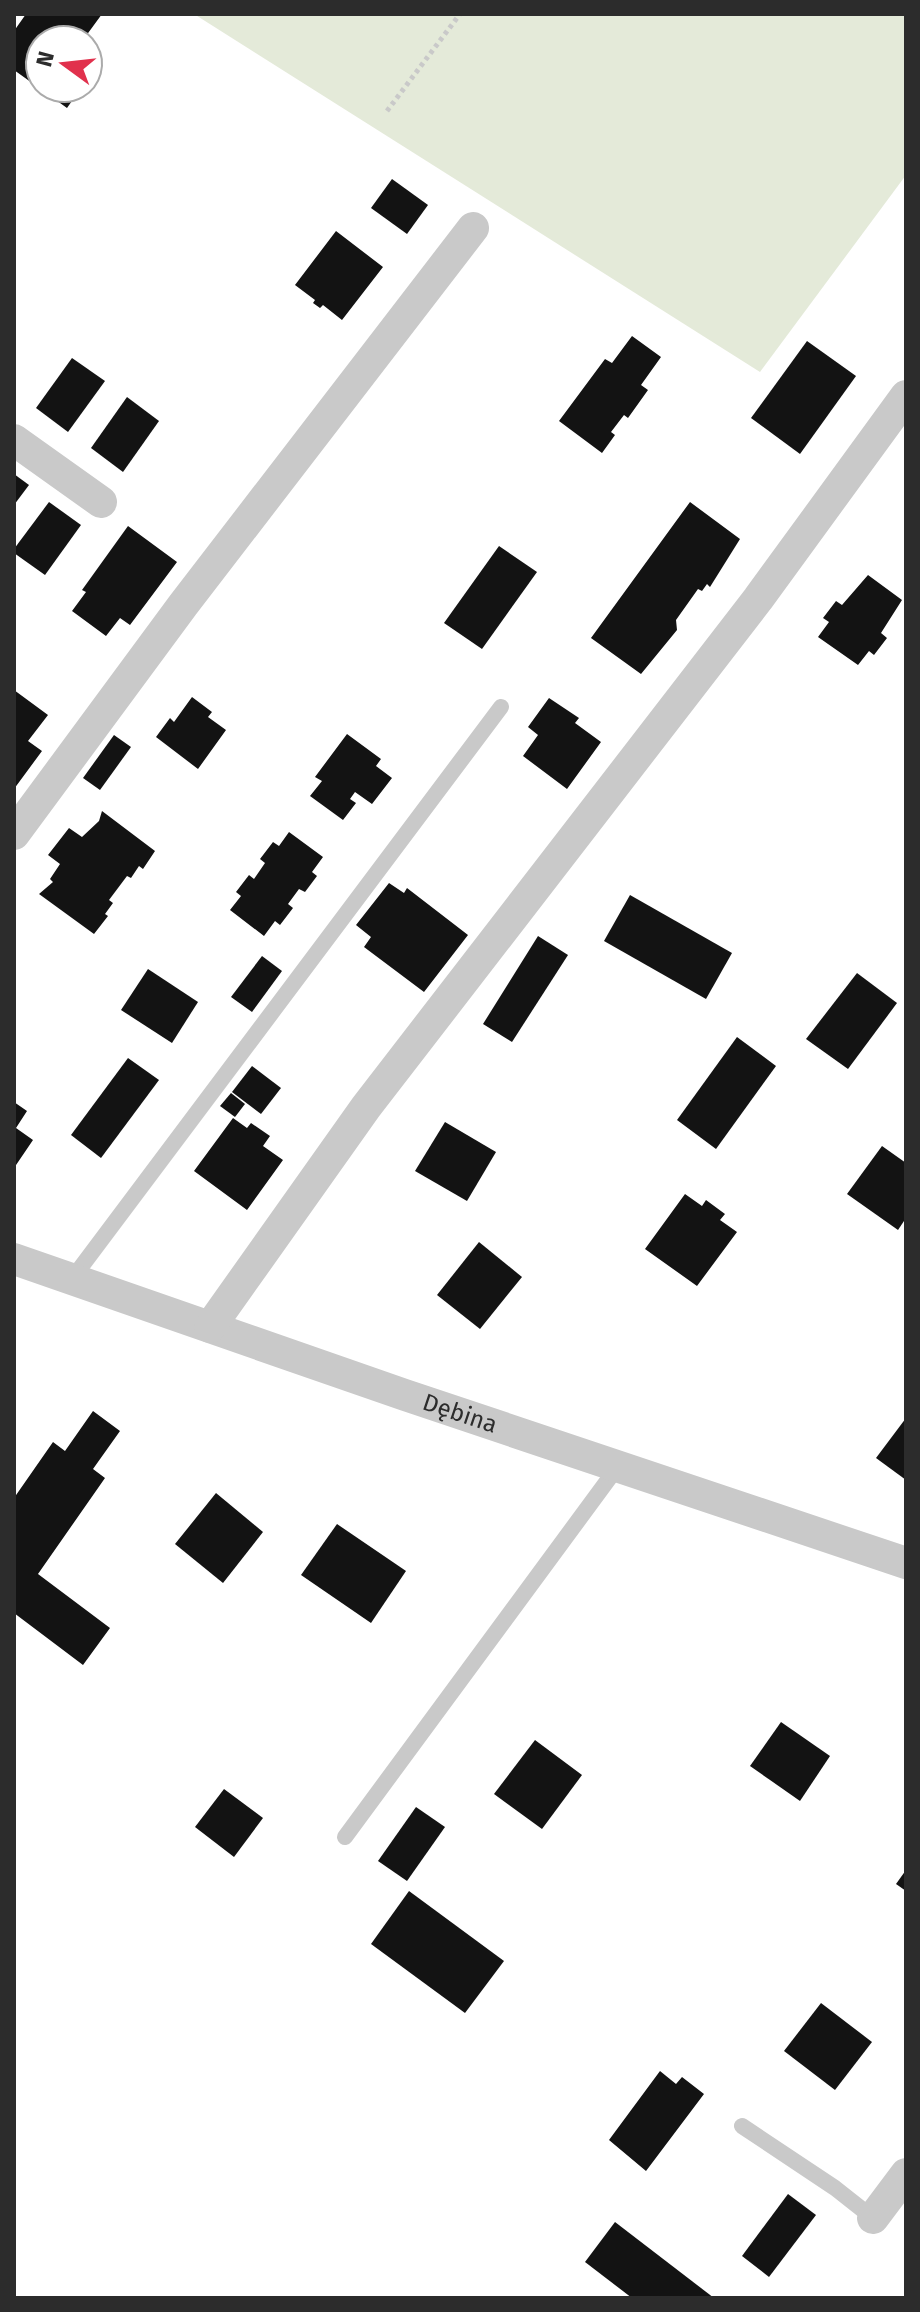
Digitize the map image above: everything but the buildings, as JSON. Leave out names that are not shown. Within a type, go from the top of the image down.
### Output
[{"type":"street","points":[[14,834],[183,605],[473,228]]},
{"type":"street","points":[[210,1327],[366,1107],[758,599],[906,396]]},
{"type":"street","points":[[14,440],[101,502]]},
{"type":"street","name":"Dębina","points":[[14,1259],[906,1563]]},
{"type":"street","points":[[873,2218],[906,2174]]},
{"type":"lane","points":[[72,1279],[501,707]]},
{"type":"lane","points":[[345,1837],[619,1465]]},
{"type":"lane","points":[[742,2126],[835,2188],[873,2218]]},
{"type":"path","points":[[387,111],[460,14]]},
{"type":"green space","points":[[194,14],[906,14],[906,175],[760,372]]}]
